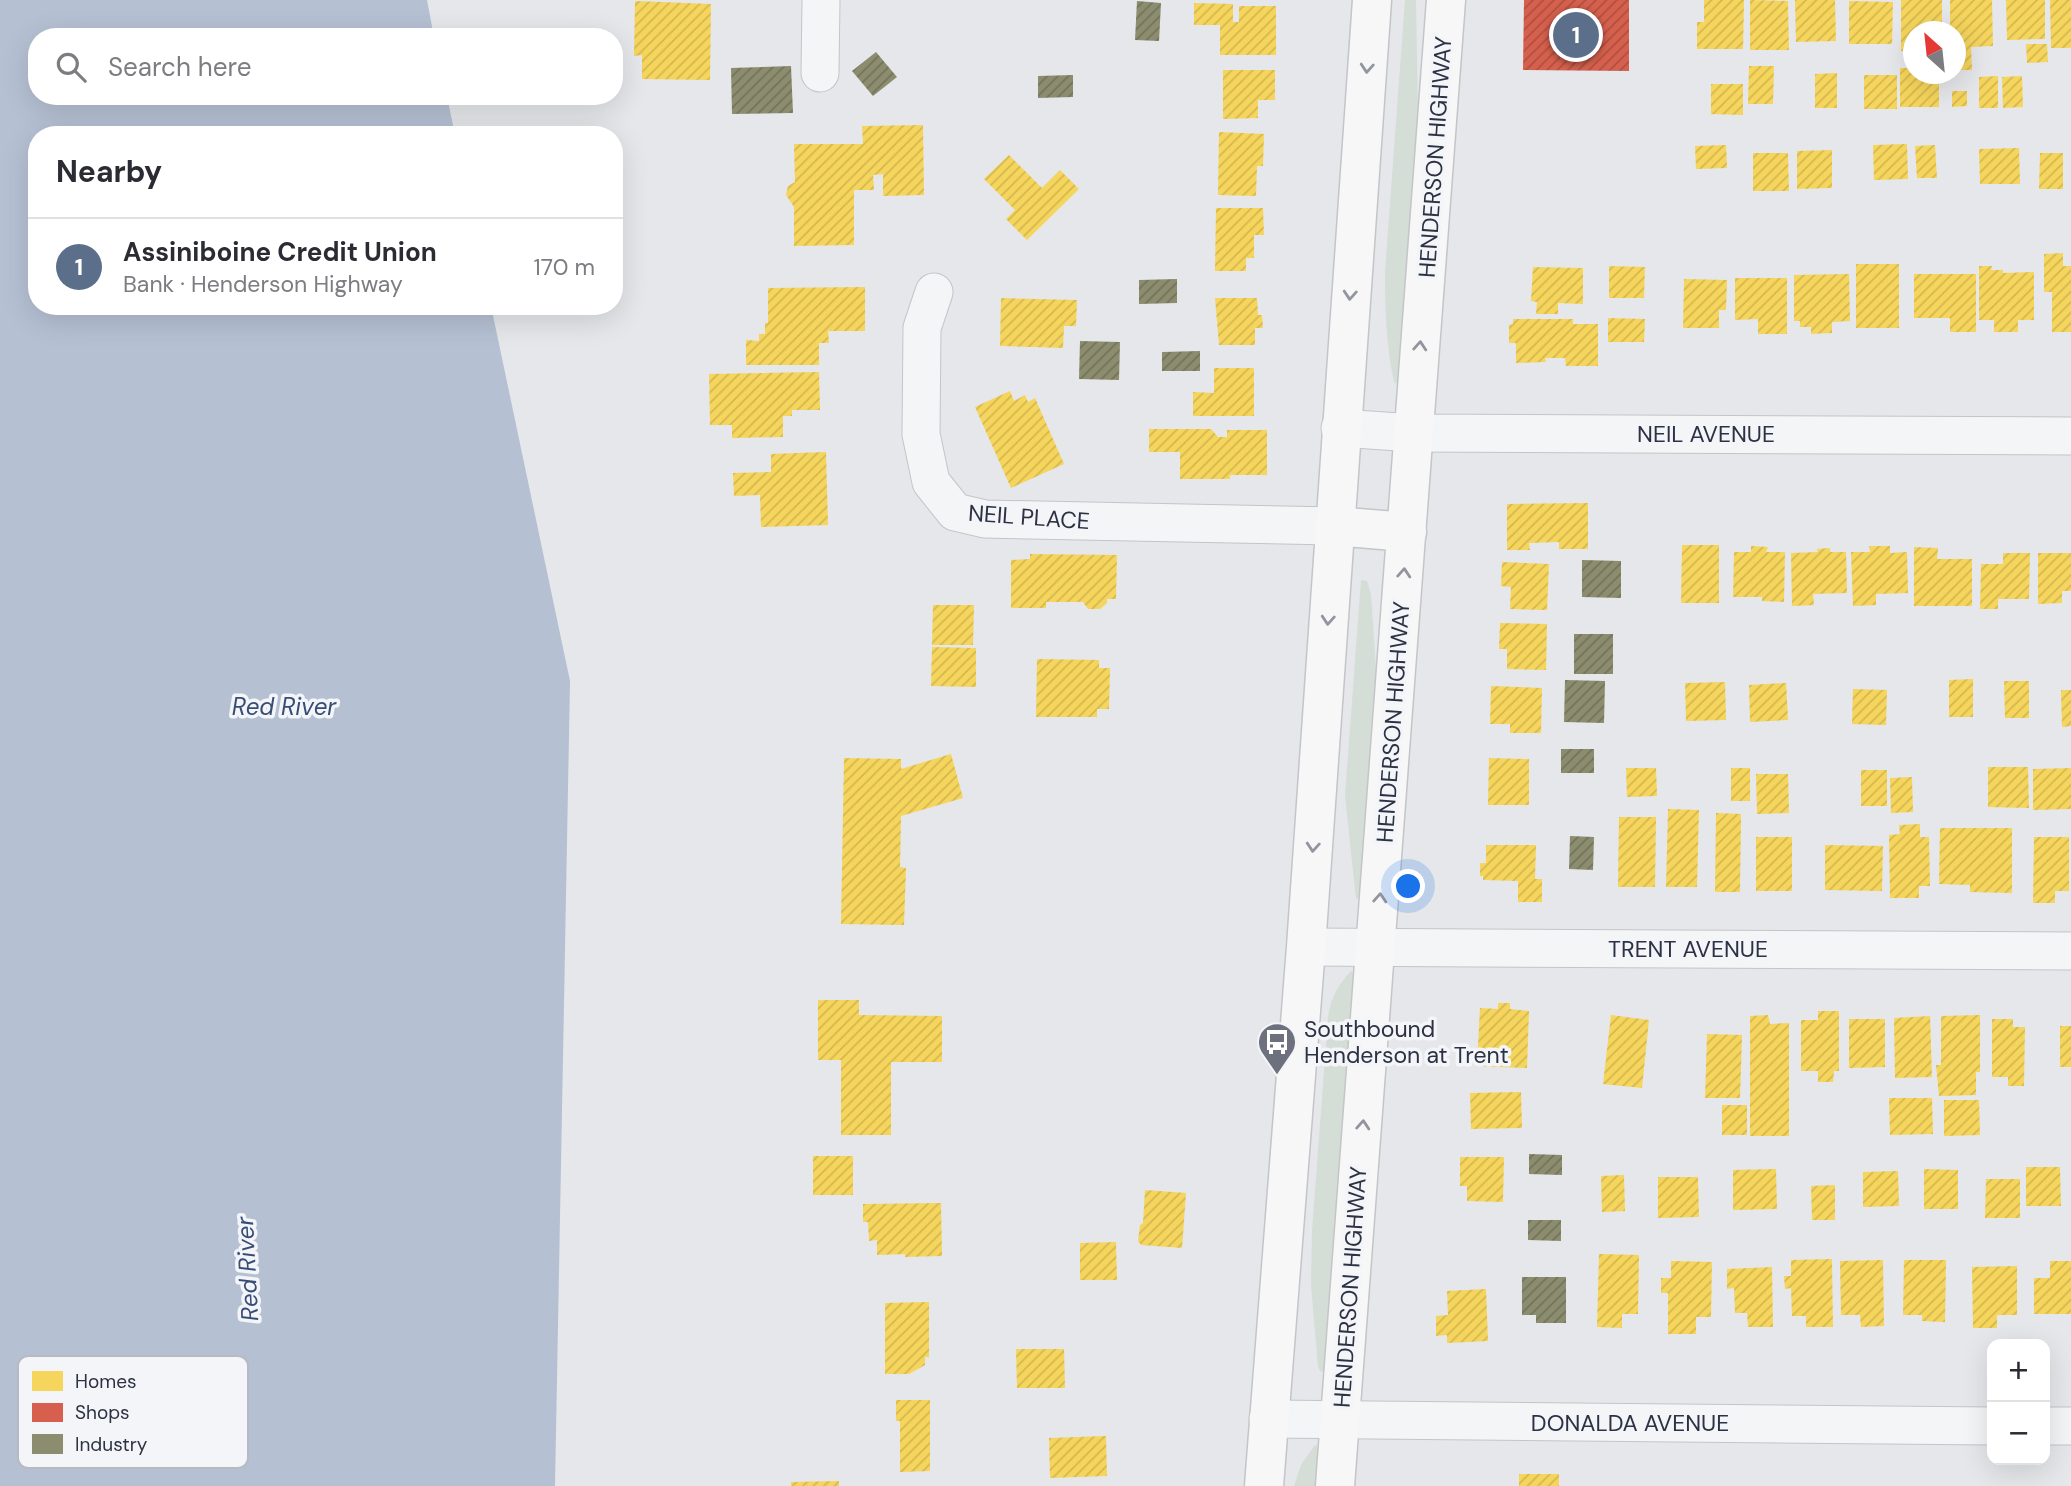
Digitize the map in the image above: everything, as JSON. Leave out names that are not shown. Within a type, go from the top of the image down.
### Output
[{"type":"main road","points":[[1264,1486],[1306,947],[1340,428],[1372,0]]},
{"type":"main road","name":"HENDERSON HIGHWAY","points":[[1335,1486],[1446,0]]},
{"type":"main road","points":[[1334,526],[1407,532]]},
{"type":"street","points":[[820,74],[821,0]]},
{"type":"street","name":"NEIL PLACE","points":[[934,292],[922,328],[921,434],[931,482],[956,512],[985,519],[1334,526]]},
{"type":"street","name":"NEIL AVENUE","points":[[1340,428],[1414,433],[2071,436]]},
{"type":"street","name":"TRENT AVENUE","points":[[1306,947],[2071,951]]},
{"type":"street","name":"DONALDA AVENUE","points":[[1268,1419],[1987,1426]]},
{"type":"street","points":[[2050,1426],[2071,1426]]},
{"type":"shaded area","points":[[1405,0],[1416,0],[1418,117],[1406,328],[1398,384],[1394,382],[1389,354],[1385,272]]},
{"type":"shaded area","points":[[1361,580],[1367,581],[1371,594],[1378,700],[1361,897],[1356,899],[1345,796]]},
{"type":"shaded area","points":[[1351,971],[1356,974],[1325,1370],[1321,1372],[1318,1367],[1311,1284],[1312,1231],[1329,1011],[1335,993]]},
{"type":"shaded area","points":[[1315,1445],[1320,1447],[1317,1486],[1294,1486],[1301,1465]]},
{"type":"water","name":"Red River","points":[[0,0],[427,0],[432,28],[28,28],[28,105],[449,105],[453,126],[28,126],[28,315],[493,315],[570,681],[555,1486],[0,1486]]},
{"type":"building: Homes","points":[[1704,0],[1744,0],[1743,49],[1697,49],[1697,22],[1704,22]]},
{"type":"building: Homes","points":[[1750,0],[1788,1],[1789,50],[1750,50]]},
{"type":"building: Homes","points":[[1795,0],[1835,0],[1836,41],[1796,42]]},
{"type":"building: Homes","points":[[1901,0],[1942,0],[1942,21],[1903,21],[1901,51]]},
{"type":"building: Homes","points":[[1950,0],[1992,0],[1993,46],[1971,47],[1972,70],[1966,70],[1966,21],[1950,21]]},
{"type":"building: Homes","points":[[2006,0],[2045,0],[2045,39],[2007,40]]},
{"type":"building: Homes","points":[[2050,0],[2071,0],[2071,48],[2051,48]]},
{"type":"building: Homes","points":[[635,1],[711,4],[710,80],[642,79],[642,55],[634,56]]},
{"type":"building: Homes","points":[[1849,1],[1893,2],[1892,44],[1849,44]]},
{"type":"building: Homes","points":[[1194,3],[1233,4],[1233,22],[1239,22],[1239,6],[1276,6],[1276,55],[1220,55],[1220,25],[1194,25]]},
{"type":"building: Homes","points":[[2026,44],[2047,44],[2048,62],[2027,63]]},
{"type":"building: Homes","points":[[1749,66],[1774,66],[1773,104],[1748,104]]},
{"type":"building: Homes","points":[[1900,68],[1903,68],[1903,84],[1939,84],[1939,107],[1900,107]]},
{"type":"building: Homes","points":[[1223,70],[1275,70],[1275,100],[1258,100],[1258,118],[1223,119]]},
{"type":"building: Homes","points":[[1837,73],[1837,108],[1815,108],[1815,74]]},
{"type":"building: Homes","points":[[1864,75],[1897,75],[1897,109],[1864,109]]},
{"type":"building: Homes","points":[[1998,76],[1998,108],[1979,108],[1979,77]]},
{"type":"building: Homes","points":[[2022,76],[2023,107],[2003,108],[2002,77]]},
{"type":"building: Homes","points":[[1711,84],[1743,84],[1743,115],[1711,114]]},
{"type":"building: Homes","points":[[1952,91],[1967,91],[1967,106],[1952,107]]},
{"type":"building: Homes","points":[[923,125],[924,195],[883,196],[883,174],[873,175],[874,190],[854,190],[854,245],[794,246],[794,207],[786,195],[788,186],[795,182],[794,144],[863,144],[862,126]]},
{"type":"building: Homes","points":[[1219,132],[1264,134],[1263,166],[1257,166],[1256,196],[1218,195]]},
{"type":"building: Homes","points":[[1907,144],[1908,179],[1874,180],[1873,145]]},
{"type":"building: Homes","points":[[1726,145],[1727,168],[1696,169],[1695,146]]},
{"type":"building: Homes","points":[[1935,145],[1937,178],[1917,178],[1915,146]]},
{"type":"building: Homes","points":[[2019,148],[2020,184],[1980,184],[1979,149]]},
{"type":"building: Homes","points":[[1832,150],[1832,188],[1797,189],[1797,151]]},
{"type":"building: Homes","points":[[1753,153],[1788,153],[1789,191],[1753,191]]},
{"type":"building: Homes","points":[[2040,153],[2063,153],[2063,189],[2039,189]]},
{"type":"building: Homes","points":[[1009,155],[1042,188],[1060,170],[1079,189],[1027,240],[1006,219],[1015,210],[984,179]]},
{"type":"building: Homes","points":[[1216,208],[1263,208],[1264,235],[1254,235],[1254,258],[1246,258],[1246,271],[1215,271]]},
{"type":"building: Homes","points":[[2063,253],[2063,266],[2071,266],[2071,332],[2052,332],[2052,292],[2044,292],[2044,254]]},
{"type":"building: Homes","points":[[1856,264],[1899,264],[1899,328],[1856,328]]},
{"type":"building: Homes","points":[[1609,266],[1645,267],[1644,298],[1609,298]]},
{"type":"building: Homes","points":[[1979,266],[1992,266],[1991,270],[2003,270],[2003,273],[2034,272],[2034,320],[2018,320],[2018,332],[1994,332],[1994,320],[1979,320]]},
{"type":"building: Homes","points":[[1533,267],[1583,268],[1583,304],[1558,303],[1558,314],[1536,314],[1537,302],[1531,301]]},
{"type":"building: Homes","points":[[1849,274],[1850,321],[1832,322],[1832,333],[1811,334],[1811,327],[1800,327],[1800,321],[1794,321],[1794,275]]},
{"type":"building: Homes","points":[[1914,274],[1976,274],[1976,332],[1950,332],[1950,318],[1914,318]]},
{"type":"building: Homes","points":[[1735,278],[1787,278],[1787,334],[1758,334],[1758,319],[1735,320]]},
{"type":"building: Homes","points":[[1684,279],[1727,280],[1726,310],[1719,310],[1719,328],[1683,328]]},
{"type":"building: Homes","points":[[865,287],[865,331],[828,331],[829,343],[819,343],[819,365],[746,365],[746,340],[759,341],[759,334],[765,334],[765,323],[768,323],[768,288]]},
{"type":"building: Homes","points":[[1001,298],[1077,300],[1076,326],[1064,326],[1063,348],[1000,346]]},
{"type":"building: Homes","points":[[1215,298],[1257,298],[1258,315],[1262,315],[1263,328],[1255,328],[1255,345],[1219,345]]},
{"type":"building: Homes","points":[[1608,318],[1645,319],[1644,342],[1608,342]]},
{"type":"building: Homes","points":[[1513,319],[1573,319],[1573,324],[1598,324],[1598,366],[1566,366],[1565,358],[1516,363],[1516,343],[1509,343],[1509,325],[1513,324]]},
{"type":"building: Homes","points":[[1214,368],[1254,368],[1254,416],[1193,416],[1193,392],[1214,393]]},
{"type":"building: Homes","points":[[819,372],[820,410],[792,410],[792,416],[783,416],[783,437],[732,438],[732,425],[710,425],[709,374]]},
{"type":"building: Homes","points":[[1010,391],[1014,401],[1025,395],[1028,402],[1035,398],[1064,464],[1011,488],[975,407]]},
{"type":"building: Homes","points":[[1149,429],[1211,429],[1218,437],[1227,437],[1227,430],[1267,430],[1267,475],[1230,475],[1230,479],[1180,479],[1180,452],[1149,452]]},
{"type":"building: Homes","points":[[826,452],[828,525],[761,527],[760,495],[734,496],[733,473],[771,472],[771,454]]},
{"type":"building: Homes","points":[[1588,503],[1588,549],[1559,549],[1559,542],[1529,543],[1530,550],[1507,550],[1507,504]]},
{"type":"building: Homes","points":[[1682,545],[1719,545],[1719,603],[1681,603]]},
{"type":"building: Homes","points":[[1751,546],[1768,547],[1766,552],[1785,552],[1784,602],[1762,601],[1762,597],[1733,597],[1734,552],[1751,552]]},
{"type":"building: Homes","points":[[1869,546],[1890,546],[1890,553],[1907,552],[1908,593],[1876,594],[1876,605],[1853,606],[1851,552],[1870,552]]},
{"type":"building: Homes","points":[[1914,547],[1938,548],[1937,559],[1972,559],[1972,606],[1914,606]]},
{"type":"building: Homes","points":[[1830,548],[1830,552],[1846,552],[1847,593],[1813,594],[1814,605],[1792,606],[1791,553],[1818,552],[1817,549]]},
{"type":"building: Homes","points":[[2003,553],[2030,553],[2029,599],[1998,599],[1998,609],[1980,609],[1981,564],[2003,564]]},
{"type":"building: Homes","points":[[2038,553],[2071,553],[2071,591],[2062,591],[2062,603],[2038,604]]},
{"type":"building: Homes","points":[[1030,554],[1117,555],[1116,599],[1107,599],[1107,603],[1100,609],[1088,609],[1083,602],[1046,602],[1046,608],[1011,608],[1011,560],[1030,559]]},
{"type":"building: Homes","points":[[1502,562],[1549,564],[1547,610],[1510,609],[1511,587],[1501,586]]},
{"type":"building: Homes","points":[[933,605],[974,605],[973,645],[932,645]]},
{"type":"building: Homes","points":[[1500,623],[1547,624],[1546,670],[1507,669],[1507,649],[1499,649]]},
{"type":"building: Homes","points":[[932,647],[976,648],[976,687],[931,686]]},
{"type":"building: Homes","points":[[1037,659],[1099,660],[1099,668],[1110,668],[1109,709],[1097,709],[1097,717],[1036,717]]},
{"type":"building: Homes","points":[[1973,679],[1973,717],[1949,717],[1949,680]]},
{"type":"building: Homes","points":[[2004,681],[2029,681],[2029,718],[2005,718]]},
{"type":"building: Homes","points":[[1725,682],[1726,720],[1686,721],[1685,683]]},
{"type":"building: Homes","points":[[1786,683],[1788,720],[1750,722],[1749,685]]},
{"type":"building: Homes","points":[[1491,686],[1542,688],[1541,733],[1510,733],[1510,724],[1490,724]]},
{"type":"building: Homes","points":[[1853,689],[1887,690],[1886,725],[1852,724]]},
{"type":"building: Homes","points":[[2061,690],[2071,690],[2071,726],[2062,727]]},
{"type":"building: Homes","points":[[951,754],[963,798],[901,816],[900,867],[906,868],[904,925],[841,924],[844,758],[901,759],[901,769]]},
{"type":"building: Homes","points":[[1489,758],[1529,759],[1529,805],[1488,805]]},
{"type":"building: Homes","points":[[1988,767],[2028,767],[2029,808],[1988,807]]},
{"type":"building: Homes","points":[[1626,768],[1656,768],[1657,796],[1627,797]]},
{"type":"building: Homes","points":[[1731,768],[1750,768],[1750,801],[1731,801]]},
{"type":"building: Homes","points":[[2071,768],[2071,809],[2033,810],[2033,769]]},
{"type":"building: Homes","points":[[1861,770],[1887,770],[1887,806],[1861,806]]},
{"type":"building: Homes","points":[[1756,774],[1788,774],[1789,813],[1757,814]]},
{"type":"building: Homes","points":[[1912,777],[1913,812],[1891,813],[1890,778]]},
{"type":"building: Homes","points":[[1668,809],[1699,810],[1697,887],[1666,887]]},
{"type":"building: Homes","points":[[1716,813],[1741,814],[1740,892],[1715,892]]},
{"type":"building: Homes","points":[[1619,817],[1656,817],[1655,887],[1618,887]]},
{"type":"building: Homes","points":[[1920,824],[1920,837],[1929,837],[1930,886],[1919,886],[1919,898],[1890,898],[1889,835],[1900,834],[1899,825]]},
{"type":"building: Homes","points":[[1940,828],[2012,828],[2012,893],[1970,892],[1970,885],[1939,884]]},
{"type":"building: Homes","points":[[1756,837],[1792,837],[1792,891],[1756,891]]},
{"type":"building: Homes","points":[[2034,837],[2069,837],[2069,891],[2055,891],[2055,903],[2033,903]]},
{"type":"building: Homes","points":[[1486,845],[1536,845],[1535,879],[1542,879],[1542,902],[1518,902],[1518,881],[1483,880],[1483,876],[1480,876],[1480,863],[1486,863]]},
{"type":"building: Homes","points":[[1825,845],[1883,846],[1882,891],[1825,890]]},
{"type":"building: Homes","points":[[818,1000],[859,1000],[859,1015],[942,1016],[942,1062],[891,1062],[891,1135],[841,1135],[841,1060],[818,1060]]},
{"type":"building: Homes","points":[[1498,1003],[1510,1003],[1510,1009],[1529,1011],[1527,1068],[1477,1066],[1480,1008],[1498,1009]]},
{"type":"building: Homes","points":[[1818,1011],[1839,1011],[1839,1071],[1834,1071],[1833,1082],[1818,1082],[1818,1071],[1801,1071],[1801,1020],[1818,1020]]},
{"type":"building: Homes","points":[[1611,1015],[1649,1020],[1642,1088],[1603,1084]]},
{"type":"building: Homes","points":[[1768,1015],[1770,1024],[1789,1023],[1789,1136],[1750,1136],[1750,1016]]},
{"type":"building: Homes","points":[[1980,1015],[1980,1072],[1976,1072],[1976,1095],[1939,1096],[1936,1065],[1941,1065],[1941,1016]]},
{"type":"building: Homes","points":[[1930,1016],[1932,1077],[1895,1078],[1894,1018]]},
{"type":"building: Homes","points":[[1849,1019],[1885,1019],[1885,1067],[1849,1068]]},
{"type":"building: Homes","points":[[1992,1019],[2013,1019],[2013,1027],[2025,1027],[2024,1086],[2008,1086],[2008,1077],[1992,1077]]},
{"type":"building: Homes","points":[[2060,1026],[2071,1026],[2071,1067],[2060,1067]]},
{"type":"building: Homes","points":[[1707,1034],[1742,1035],[1740,1098],[1705,1098]]},
{"type":"building: Homes","points":[[1521,1092],[1522,1128],[1471,1129],[1470,1093]]},
{"type":"building: Homes","points":[[1889,1098],[1932,1098],[1933,1134],[1890,1135]]},
{"type":"building: Homes","points":[[1944,1100],[1979,1100],[1980,1135],[1944,1136]]},
{"type":"building: Homes","points":[[1722,1105],[1747,1105],[1747,1135],[1722,1135]]},
{"type":"building: Homes","points":[[813,1156],[853,1156],[853,1195],[813,1195]]},
{"type":"building: Homes","points":[[1460,1157],[1504,1157],[1503,1202],[1467,1201],[1467,1186],[1460,1186]]},
{"type":"building: Homes","points":[[2026,1167],[2060,1167],[2061,1206],[2026,1206]]},
{"type":"building: Homes","points":[[1776,1169],[1777,1209],[1733,1210],[1733,1170]]},
{"type":"building: Homes","points":[[1924,1169],[1958,1170],[1958,1209],[1924,1209]]},
{"type":"building: Homes","points":[[1898,1171],[1899,1206],[1863,1207],[1863,1172]]},
{"type":"building: Homes","points":[[1624,1175],[1625,1211],[1602,1212],[1601,1176]]},
{"type":"building: Homes","points":[[1658,1177],[1698,1177],[1699,1217],[1658,1218]]},
{"type":"building: Homes","points":[[1986,1179],[2020,1179],[2020,1218],[1985,1218]]},
{"type":"building: Homes","points":[[1835,1185],[1835,1220],[1812,1220],[1811,1186]]},
{"type":"building: Homes","points":[[1145,1190],[1186,1193],[1182,1248],[1141,1245],[1138,1241],[1140,1225],[1143,1223]]},
{"type":"building: Homes","points":[[941,1203],[942,1256],[877,1255],[877,1240],[869,1241],[868,1222],[863,1222],[863,1204]]},
{"type":"building: Homes","points":[[1116,1242],[1117,1280],[1080,1280],[1080,1243]]},
{"type":"building: Homes","points":[[1599,1254],[1639,1255],[1638,1314],[1622,1314],[1622,1328],[1597,1327]]},
{"type":"building: Homes","points":[[1832,1259],[1833,1327],[1806,1327],[1806,1316],[1792,1316],[1791,1288],[1785,1289],[1784,1276],[1791,1276],[1791,1260]]},
{"type":"building: Homes","points":[[1883,1260],[1884,1326],[1861,1327],[1860,1315],[1841,1315],[1840,1261]]},
{"type":"building: Homes","points":[[1904,1260],[1946,1260],[1945,1322],[1922,1321],[1922,1315],[1903,1315]]},
{"type":"building: Homes","points":[[1671,1261],[1712,1262],[1711,1317],[1696,1317],[1696,1334],[1668,1334],[1668,1293],[1661,1293],[1661,1278],[1671,1278]]},
{"type":"building: Homes","points":[[2050,1261],[2071,1261],[2071,1314],[2034,1314],[2034,1278],[2050,1278]]},
{"type":"building: Homes","points":[[2017,1266],[2017,1315],[1997,1315],[1997,1328],[1973,1328],[1972,1267]]},
{"type":"building: Homes","points":[[1772,1267],[1773,1327],[1748,1327],[1747,1313],[1735,1313],[1734,1288],[1727,1289],[1727,1269]]},
{"type":"building: Homes","points":[[1486,1289],[1488,1341],[1447,1343],[1447,1335],[1436,1336],[1436,1316],[1448,1315],[1447,1291]]},
{"type":"building: Homes","points":[[929,1302],[929,1357],[925,1357],[925,1365],[909,1374],[885,1374],[885,1303]]},
{"type":"building: Homes","points":[[1016,1349],[1064,1349],[1065,1388],[1017,1388]]},
{"type":"building: Homes","points":[[896,1400],[930,1400],[930,1471],[900,1472],[900,1421],[896,1421]]},
{"type":"building: Homes","points":[[1106,1436],[1107,1476],[1050,1478],[1049,1438]]},
{"type":"building: Homes","points":[[1519,1474],[1559,1474],[1559,1486],[1519,1486]]},
{"type":"building: Homes","points":[[839,1481],[839,1486],[791,1486],[791,1482]]},
{"type":"building: Shops","points":[[1524,0],[1629,0],[1629,71],[1523,70]]},
{"type":"building: Industry","points":[[1137,1],[1161,3],[1159,41],[1135,40]]},
{"type":"building: Industry","points":[[876,52],[897,77],[873,96],[852,71]]},
{"type":"building: Industry","points":[[791,66],[793,113],[732,114],[731,68]]},
{"type":"building: Industry","points":[[1073,75],[1073,97],[1038,98],[1038,76]]},
{"type":"building: Industry","points":[[1177,279],[1177,303],[1139,304],[1139,280]]},
{"type":"building: Industry","points":[[1080,341],[1120,342],[1119,380],[1079,379]]},
{"type":"building: Industry","points":[[1200,351],[1200,371],[1162,371],[1162,352]]},
{"type":"building: Industry","points":[[1582,560],[1621,561],[1621,598],[1582,597]]},
{"type":"building: Industry","points":[[1574,634],[1613,634],[1613,674],[1574,674]]},
{"type":"building: Industry","points":[[1565,680],[1605,681],[1604,723],[1564,722]]},
{"type":"building: Industry","points":[[1561,749],[1594,749],[1594,773],[1561,773]]},
{"type":"building: Industry","points":[[1570,836],[1594,837],[1593,870],[1569,869]]},
{"type":"building: Industry","points":[[1529,1154],[1562,1155],[1562,1175],[1529,1174]]},
{"type":"building: Industry","points":[[1528,1220],[1561,1220],[1561,1241],[1528,1240]]},
{"type":"building: Industry","points":[[1522,1277],[1566,1277],[1566,1323],[1536,1323],[1536,1315],[1522,1315]]},
{"type":"place","name":"Assiniboine Credit Union","points":[[1576,35]]},
{"type":"place","name":"Southbound Henderson at Trent","points":[[1277,1076]]}]
